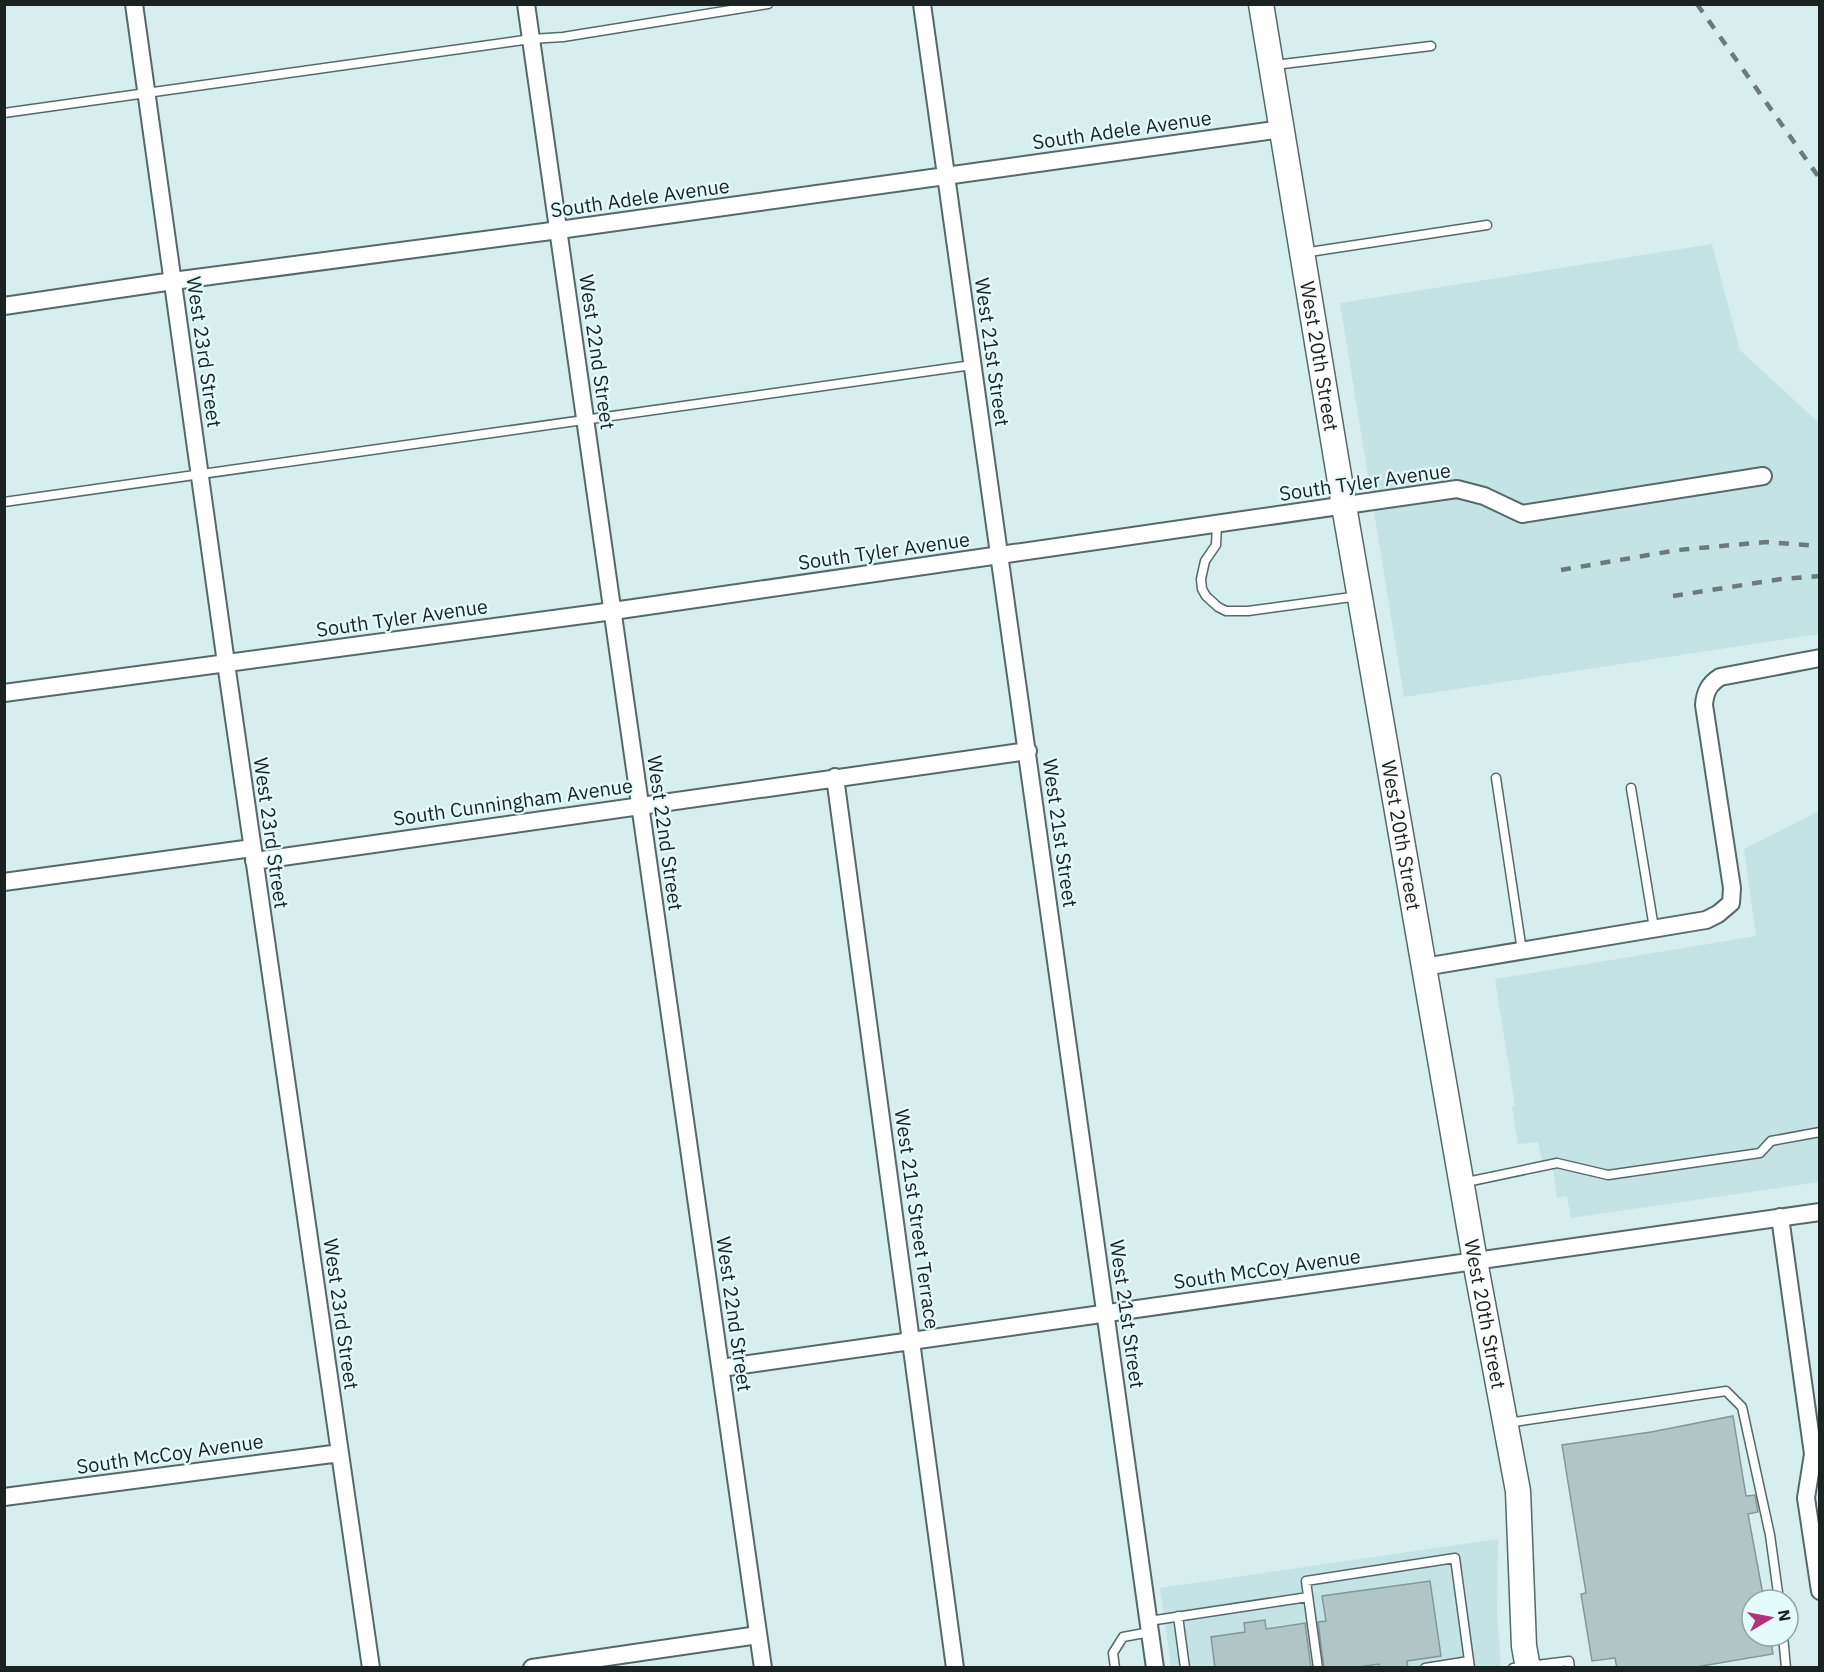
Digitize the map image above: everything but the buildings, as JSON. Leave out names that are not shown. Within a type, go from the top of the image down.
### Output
[{"type":"main road","name":"West 20th Street","points":[[1261,4],[1344,506],[1475,1261],[1518,1491],[1523,1667]]},
{"type":"street","name":"West 23rd Street","points":[[134,4],[225,663],[371,1668]]},
{"type":"street","name":"West 22nd Street","points":[[526,4],[763,1668]]},
{"type":"street","name":"West 21st Street","points":[[922,4],[1155,1668]]},
{"type":"street","name":"South Adele Avenue","points":[[4,306],[1282,129]]},
{"type":"street","name":"South Tyler Avenue","points":[[4,693],[613,611],[1457,489],[1484,496],[1522,514],[1763,476]]},
{"type":"street","points":[[1424,967],[1706,920],[1718,914],[1731,903],[1732,888],[1704,696],[1709,687],[1720,677],[1820,658]]},
{"type":"street","name":"South Cunningham Avenue","points":[[4,882],[253,855],[640,805],[1028,751]]},
{"type":"street","name":"West 21st Street Terrace","points":[[835,777],[955,1668]]},
{"type":"street","name":"South McCoy Avenue","points":[[721,1368],[1820,1212]]},
{"type":"street","points":[[1780,1217],[1814,1454],[1806,1498],[1813,1505],[1820,1591]]},
{"type":"street","name":"South McCoy Avenue","points":[[4,1497],[340,1453]]},
{"type":"street","points":[[532,1668],[758,1635]]},
{"type":"lane","points":[[4,113],[531,39],[563,37],[768,4]]},
{"type":"lane","points":[[1271,66],[1431,46]]},
{"type":"lane","points":[[1302,253],[1487,225]]},
{"type":"lane","points":[[4,502],[972,365]]},
{"type":"lane","points":[[1217,524],[1216,545],[1205,561],[1200,579],[1206,596],[1218,608],[1248,611],[1360,596]]},
{"type":"lane","points":[[1496,778],[1522,951]]},
{"type":"lane","points":[[1631,788],[1654,928]]},
{"type":"lane","points":[[1462,1184],[1557,1163],[1608,1175],[1760,1153],[1771,1141],[1820,1132]]},
{"type":"lane","points":[[1505,1424],[1726,1391],[1742,1407],[1770,1535],[1777,1588]]},
{"type":"lane","points":[[1318,1668],[1306,1581],[1455,1558],[1469,1664],[1425,1668]]},
{"type":"lane","points":[[1116,1668],[1113,1653],[1123,1637],[1150,1626],[1178,1616],[1308,1597]]},
{"type":"lane","points":[[1178,1616],[1185,1668]]},
{"type":"lane","points":[[1784,1648],[1786,1668]]},
{"type":"lane","points":[[1523,1667],[1569,1661],[1570,1668]]},
{"type":"shaded area","points":[[1712,244],[1740,350],[1819,423],[1819,634],[1404,697],[1340,303]]},
{"type":"shaded area","points":[[1819,811],[1819,1182],[1571,1218],[1567,1196],[1557,1198],[1552,1161],[1542,1162],[1538,1142],[1518,1144],[1512,1107],[1515,1106],[1495,979],[1756,936],[1744,849]]},
{"type":"shaded area","points":[[1498,1539],[1497,1612],[1501,1667],[1171,1667],[1160,1588]]},
{"type":"railway","points":[[1697,4],[1820,179]]},
{"type":"railway","points":[[1561,570],[1678,550],[1766,542],[1820,546]]},
{"type":"railway","points":[[1673,596],[1781,579],[1820,576]]}]
